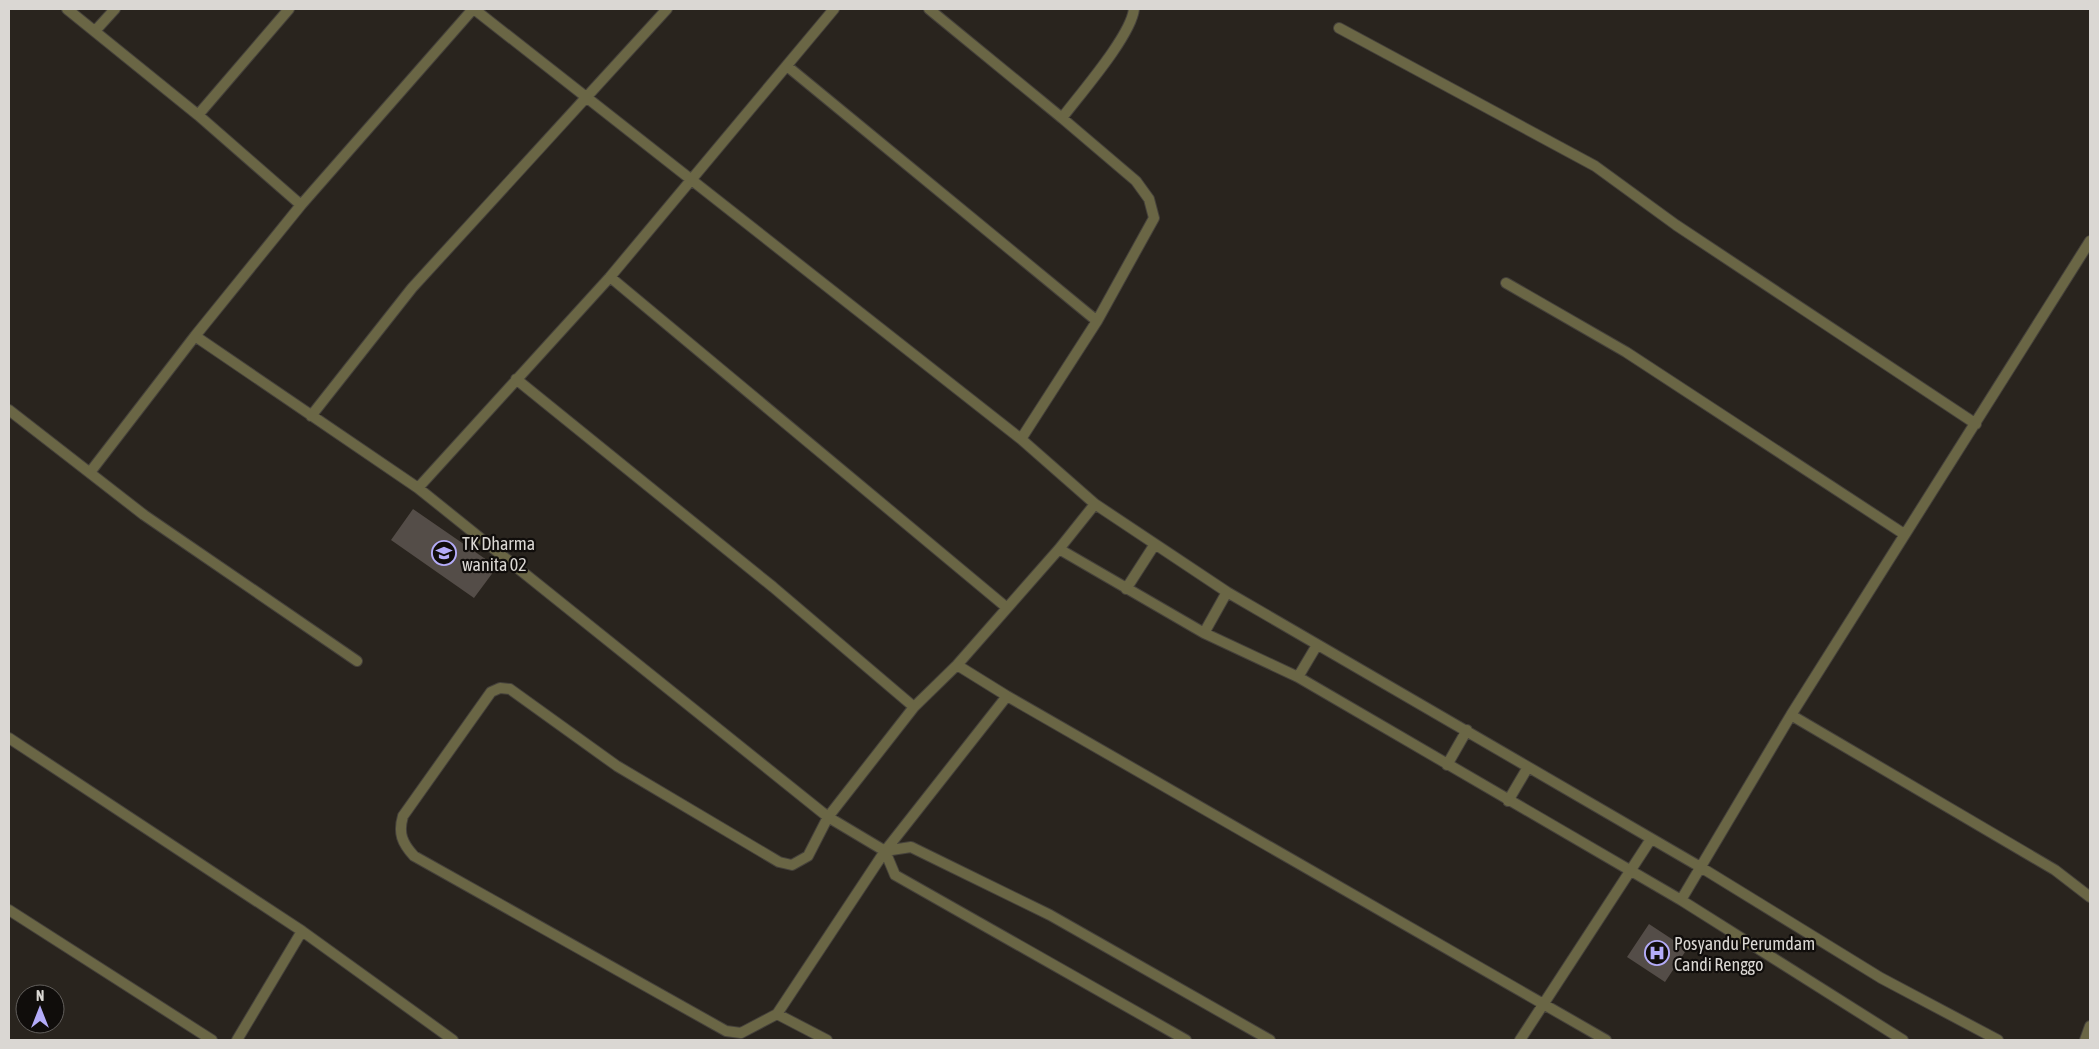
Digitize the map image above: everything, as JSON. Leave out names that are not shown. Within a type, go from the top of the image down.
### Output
[{"type":"street","points":[[68,9],[198,115],[301,205]]},
{"type":"street","points":[[95,31],[115,9]]},
{"type":"street","points":[[198,115],[289,9]]},
{"type":"street","points":[[91,472],[195,336],[301,205],[473,9],[588,97],[1021,439],[1095,504],[1227,592],[1702,868],[1881,978],[1998,1040]]},
{"type":"street","points":[[311,416],[412,288],[667,9]]},
{"type":"street","points":[[418,488],[610,277],[834,9]]},
{"type":"street","points":[[929,9],[1136,181],[1149,199],[1154,218],[1097,321],[1021,439]]},
{"type":"street","points":[[1062,118],[1114,50],[1133,19],[1134,9]]},
{"type":"street","points":[[1339,28],[1594,166],[1676,225],[1976,424]]},
{"type":"street","points":[[787,66],[1097,321]]},
{"type":"street","points":[[1681,900],[1904,534],[1976,424],[2090,241]]},
{"type":"street","points":[[610,277],[1006,607]]},
{"type":"street","points":[[1506,282],[1626,352],[1904,534]]},
{"type":"street","points":[[195,336],[418,488],[828,817],[885,852],[894,875],[1186,1040]]},
{"type":"street","points":[[516,379],[773,587],[914,707]]},
{"type":"street","points":[[9,410],[91,472],[144,516],[357,662]]},
{"type":"street","points":[[1007,696],[885,852],[777,1014],[742,1034],[726,1031],[414,856],[405,847],[400,837],[400,826],[403,816],[491,692],[500,688],[510,689],[617,766],[779,862],[792,866],[808,856],[828,817],[914,707],[957,665],[1006,607],[1059,549],[1095,504]]},
{"type":"street","points":[[1126,589],[1155,544]]},
{"type":"street","points":[[1059,549],[1204,632],[1298,676],[1681,900],[1903,1040]]},
{"type":"street","points":[[1204,632],[1227,592]]},
{"type":"street","points":[[1298,676],[1317,645]]},
{"type":"street","points":[[957,665],[1007,696],[1606,1040]]},
{"type":"street","points":[[1792,715],[2055,870],[2090,897]]},
{"type":"street","points":[[1447,764],[1467,730]]},
{"type":"street","points":[[9,738],[302,932],[453,1040]]},
{"type":"street","points":[[1508,800],[1528,767]]},
{"type":"street","points":[[1520,1040],[1651,839]]},
{"type":"street","points":[[885,852],[911,847],[1050,915],[1270,1040]]},
{"type":"street","points":[[9,910],[212,1040]]},
{"type":"street","points":[[238,1040],[302,932]]},
{"type":"street","points":[[777,1014],[827,1040]]},
{"type":"street","points":[[2086,1040],[2090,1026]]},
{"type":"building","name":"TK Dharma wanita 02","points":[[413,509],[497,567],[474,598],[391,540]]},
{"type":"building","name":"Posyandu Perumdam Candi Renggo","points":[[1649,924],[1687,949],[1665,982],[1627,957]]},
{"type":"place","name":"TK Dharma wanita 02","points":[[444,553]]},
{"type":"place","name":"Posyandu Perumdam Candi Renggo","points":[[1657,953]]}]
